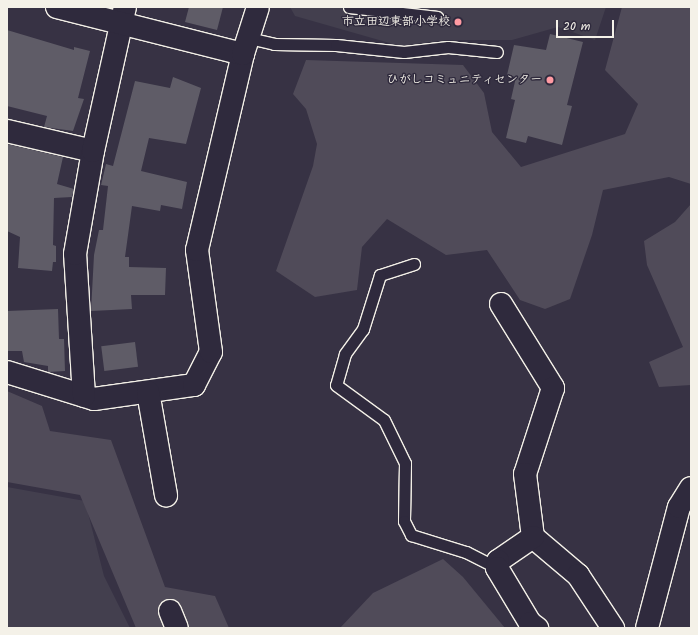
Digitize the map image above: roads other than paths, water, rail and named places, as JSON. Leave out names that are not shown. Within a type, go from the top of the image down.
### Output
[{"type":"street","points":[[57,7],[123,15],[246,46]]},
{"type":"street","points":[[7,372],[94,399],[194,385],[211,352],[197,250],[246,46],[258,7]]},
{"type":"street","points":[[84,396],[75,254],[93,151],[123,15]]},
{"type":"street","points":[[7,131],[93,151]]},
{"type":"street","points":[[501,304],[553,388],[525,474],[533,537],[578,575],[613,628]]},
{"type":"street","points":[[148,392],[166,495]]},
{"type":"street","points":[[647,628],[679,507],[691,488]]},
{"type":"street","points":[[533,537],[498,561],[497,568],[530,623],[537,628]]},
{"type":"lane","points":[[349,7],[437,17]]},
{"type":"lane","points":[[246,46],[274,44],[336,45],[404,52],[448,47],[497,52]]},
{"type":"lane","points":[[414,264],[380,275],[363,329],[345,354],[336,385],[384,420],[405,463],[404,521],[411,535],[466,552],[497,568]]},
{"type":"place","name":"市立田辺東部小学校","points":[[458,22]]},
{"type":"place","name":"ひがしコミュニティセンター","points":[[550,80]]}]
